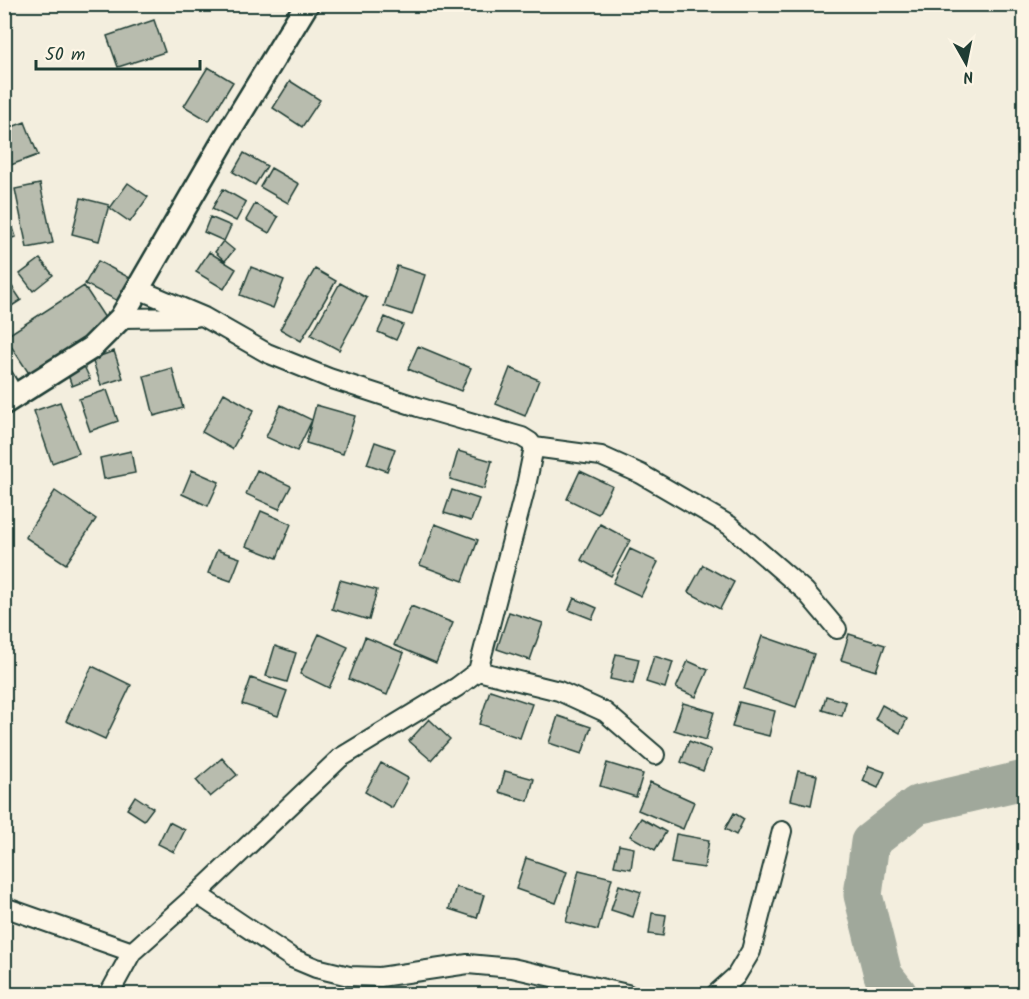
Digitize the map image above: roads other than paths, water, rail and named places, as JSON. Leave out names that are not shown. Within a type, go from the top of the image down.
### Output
[{"type":"street","points":[[8,393],[91,348],[121,318],[307,4]]},
{"type":"street","points":[[138,289],[204,317],[267,353],[329,378],[418,407],[522,436],[534,447],[601,456],[641,474],[729,525],[805,591],[837,629]]},
{"type":"street","points":[[121,318],[204,317]]},
{"type":"street","points":[[109,994],[132,952],[340,758],[457,687],[478,671],[534,447]]},
{"type":"street","points":[[478,671],[559,691],[605,712],[655,755]]},
{"type":"street","points":[[716,994],[735,976],[751,951],[782,831]]},
{"type":"street","points":[[196,894],[292,958],[316,968],[349,976],[380,977],[468,964],[512,968],[627,994]]},
{"type":"street","points":[[4,907],[132,952]]},
{"type":"waterway","points":[[898,994],[883,975],[863,895],[870,842],[917,805],[1024,780]]}]
